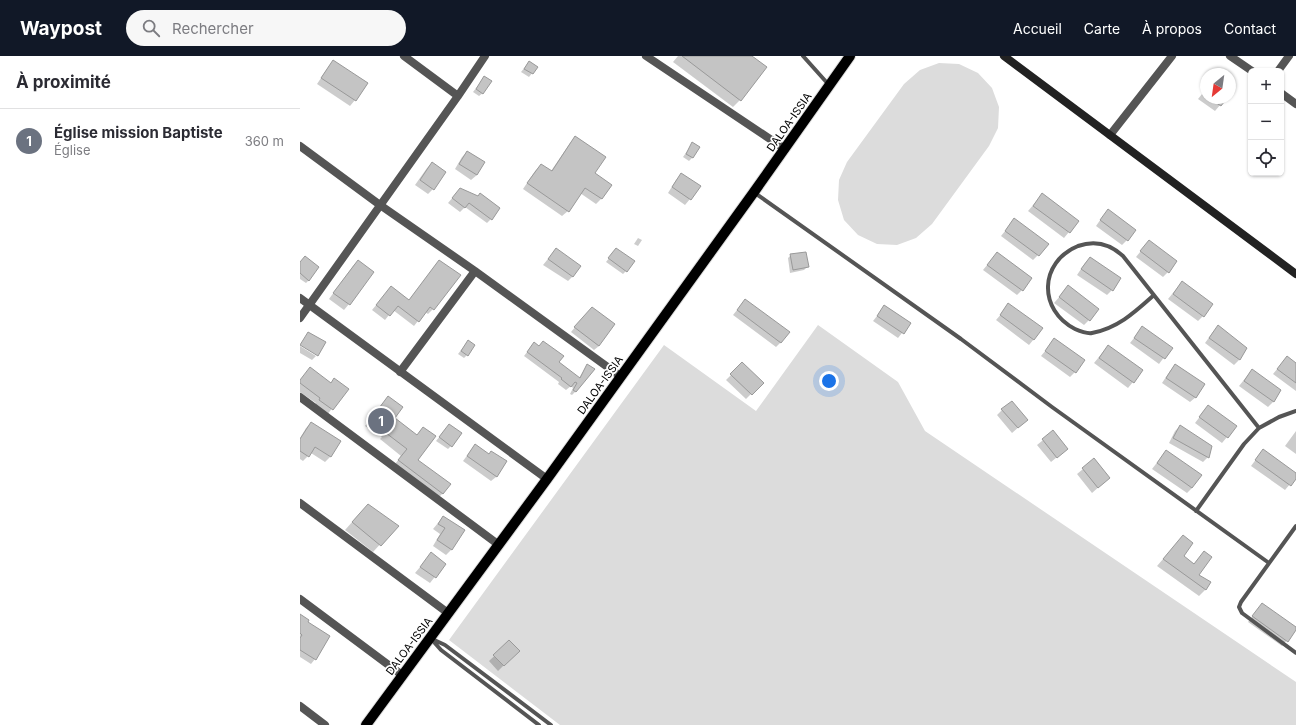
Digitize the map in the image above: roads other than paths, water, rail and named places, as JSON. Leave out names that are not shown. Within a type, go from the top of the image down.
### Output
[{"type":"main road","name":"DALOA-ISSIA","points":[[366,725],[547,479],[785,149],[850,56]]},
{"type":"street","points":[[404,56],[458,96]]},
{"type":"street","points":[[300,318],[485,56]]},
{"type":"street","points":[[646,56],[785,149]]},
{"type":"street","points":[[1004,56],[1296,274]]},
{"type":"street","points":[[1110,135],[1172,56]]},
{"type":"street","points":[[1230,56],[1248,68]]},
{"type":"street","points":[[1280,68],[1289,56]]},
{"type":"street","points":[[1284,94],[1296,104]]},
{"type":"street","points":[[300,146],[380,206],[475,271],[620,376]]},
{"type":"street","points":[[400,372],[475,271]]},
{"type":"street","points":[[300,298],[547,479]]},
{"type":"street","points":[[300,397],[499,545]]},
{"type":"street","points":[[300,503],[448,613]]},
{"type":"street","points":[[300,599],[402,675]]},
{"type":"street","points":[[300,706],[325,725]]},
{"type":"lane","points":[[803,56],[829,85]]},
{"type":"lane","points":[[754,192],[961,339],[1052,407],[1269,563]]},
{"type":"lane","points":[[1154,295],[1130,316],[1115,326],[1091,334],[1077,330],[1065,324],[1055,313],[1049,300],[1048,287],[1050,275],[1056,263],[1064,254],[1085,244],[1096,243],[1107,245],[1116,250],[1123,256],[1154,295],[1259,428]]},
{"type":"lane","points":[[1196,511],[1244,444],[1259,428],[1296,411]]},
{"type":"lane","points":[[1296,526],[1241,602],[1240,607],[1242,613],[1296,653]]},
{"type":"lane","points":[[430,638],[441,650],[539,725]]},
{"type":"lane","points":[[430,638],[445,645],[551,725]]},
{"type":"place","name":"Église mission Baptiste","points":[[381,421]]}]
